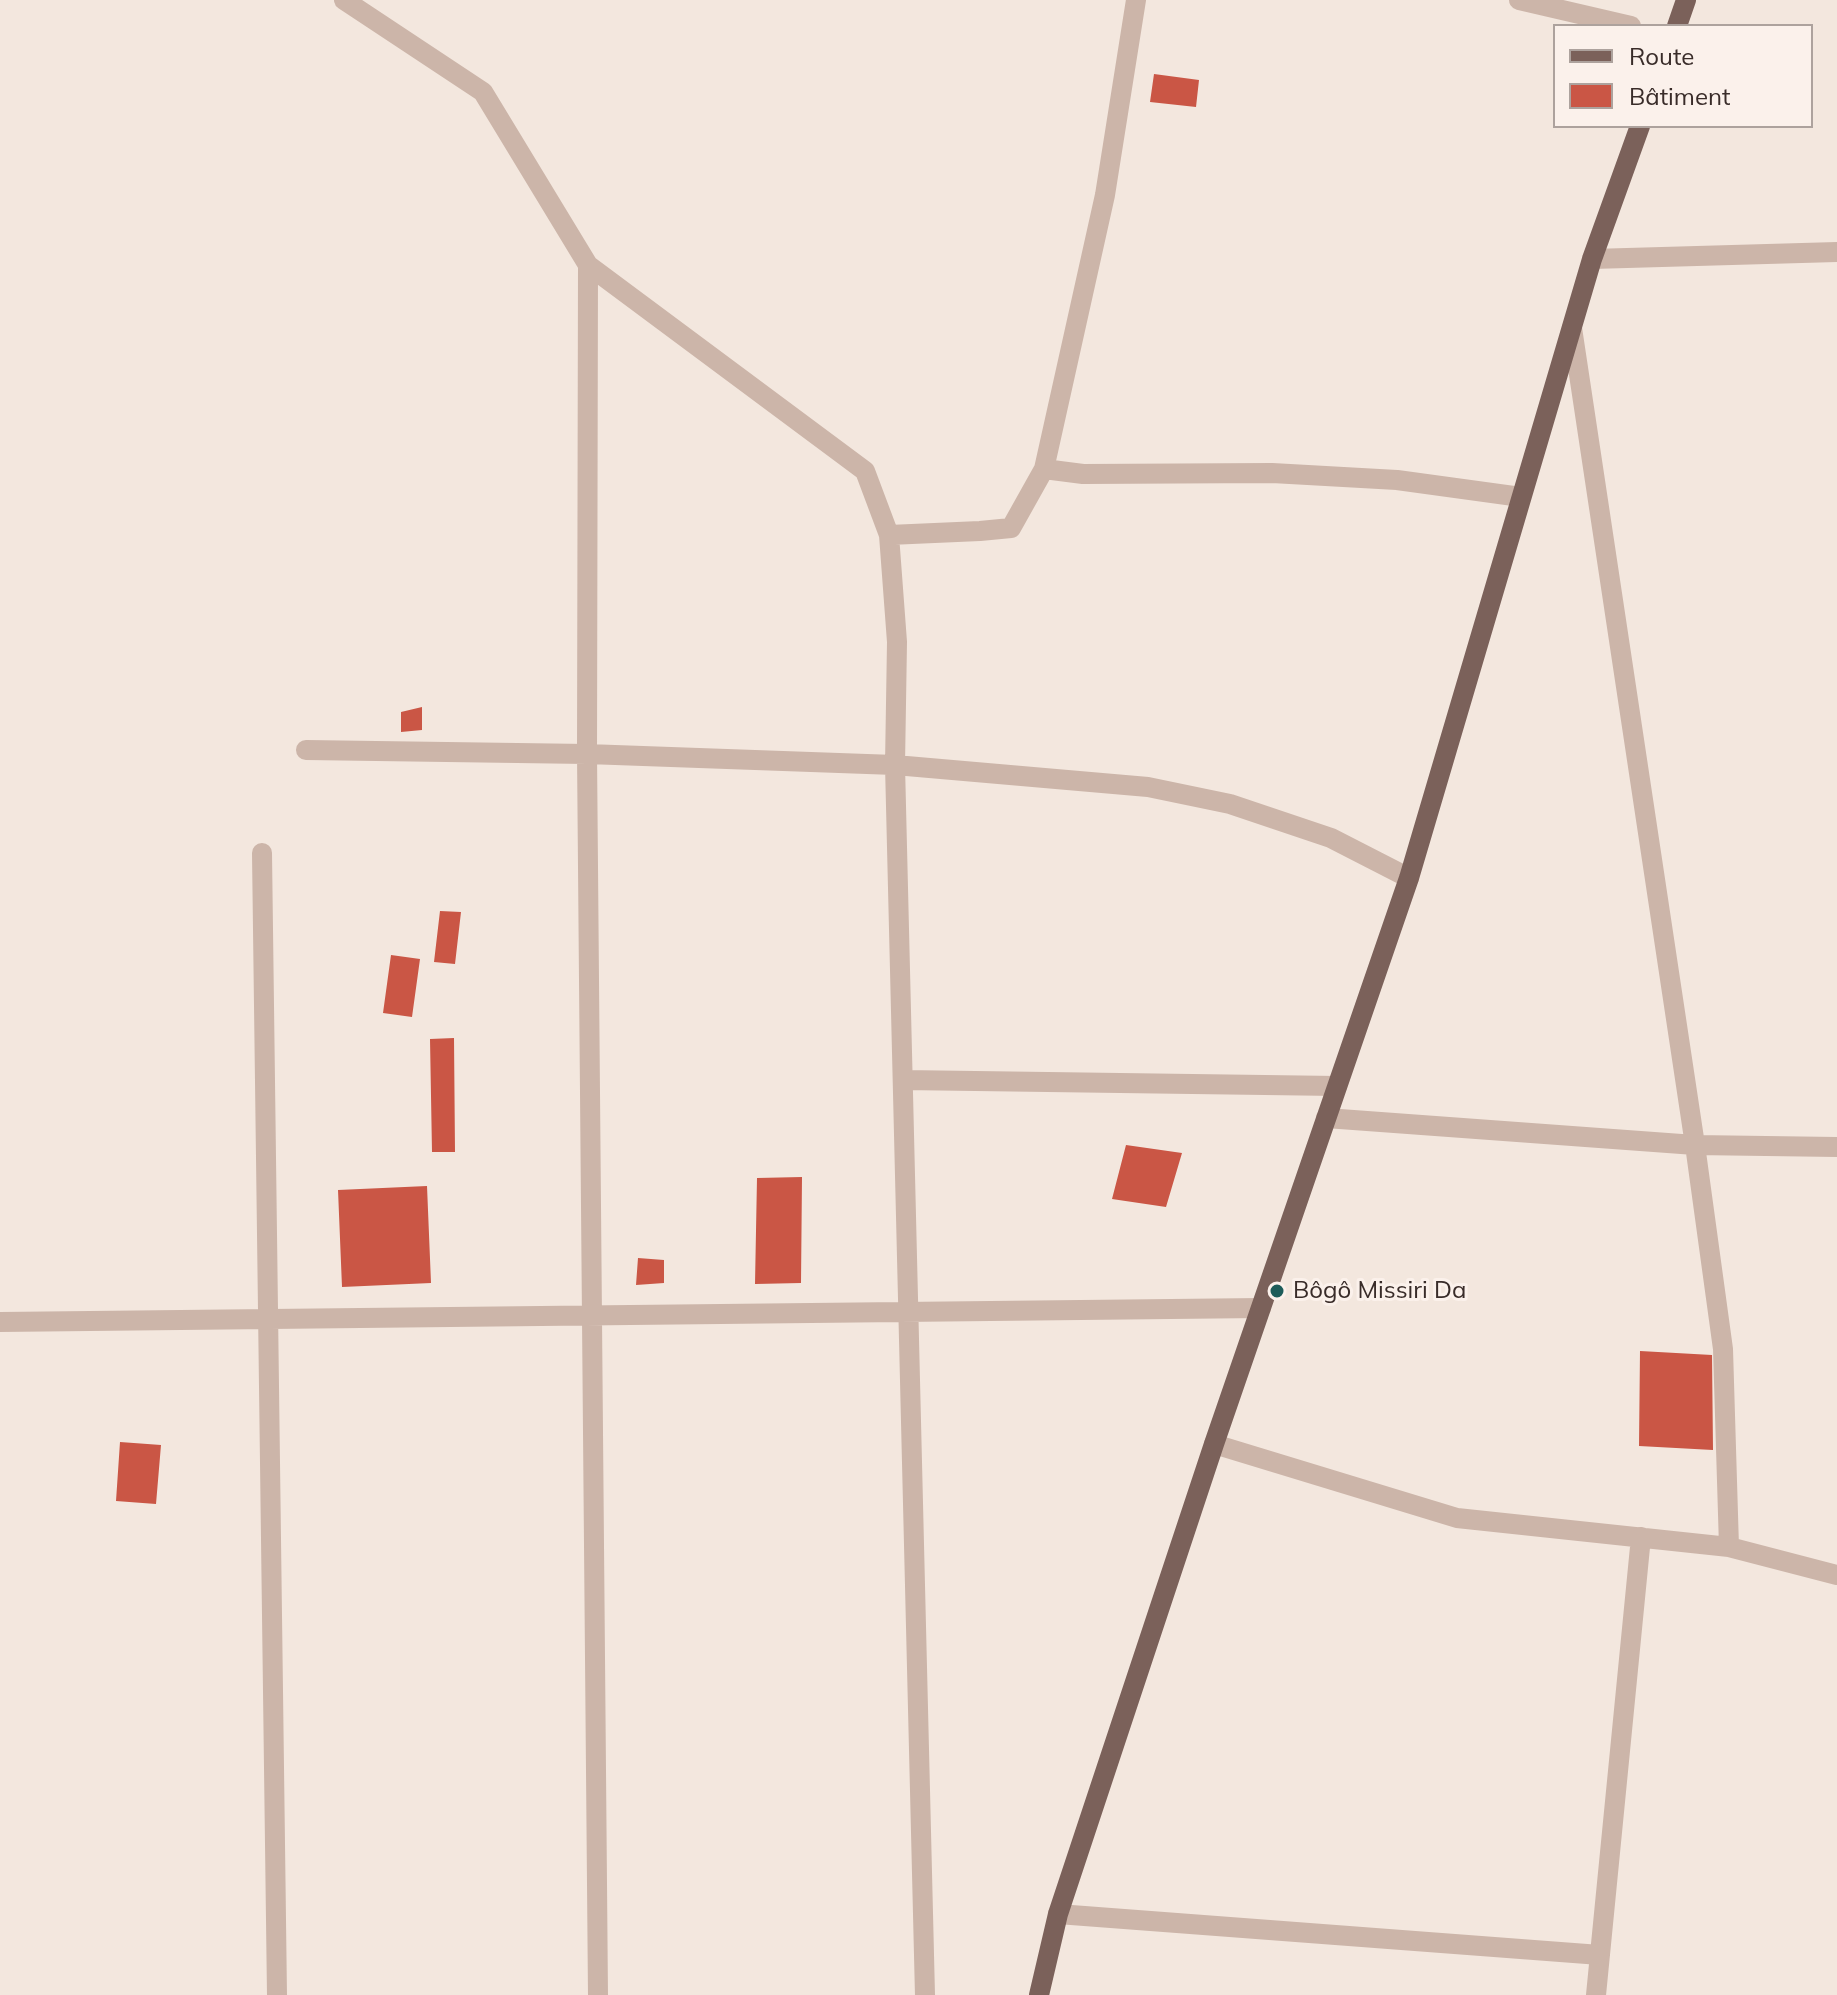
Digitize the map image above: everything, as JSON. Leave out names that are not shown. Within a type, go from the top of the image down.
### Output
[{"type":"main road","points":[[1678,24],[1686,0]]},
{"type":"main road","points":[[1039,1995],[1058,1914],[1214,1444],[1409,878],[1592,259],[1639,128]]},
{"type":"street","points":[[344,0],[483,92],[588,265],[865,471],[889,535],[897,642],[895,765],[925,1995]]},
{"type":"street","points":[[889,535],[1011,528],[1044,469],[1105,195],[1136,0]]},
{"type":"street","points":[[1519,0],[1622,24]]},
{"type":"street","points":[[1592,259],[1837,252]]},
{"type":"street","points":[[588,265],[587,754],[598,1995]]},
{"type":"street","points":[[1572,328],[1723,1349],[1729,1547]]},
{"type":"street","points":[[1044,469],[1083,474],[1272,473],[1397,480],[1521,497]]},
{"type":"street","points":[[306,750],[587,754],[895,765],[1148,787],[1230,804],[1331,838],[1409,878]]},
{"type":"street","points":[[262,853],[277,1995]]},
{"type":"street","points":[[903,1080],[1337,1086]]},
{"type":"street","points":[[1326,1118],[1695,1145],[1837,1147]]},
{"type":"street","points":[[0,1322],[1261,1308]]},
{"type":"street","points":[[1214,1444],[1457,1518],[1729,1547],[1837,1575]]},
{"type":"street","points":[[1596,1995],[1641,1537]]},
{"type":"street","points":[[1058,1914],[1600,1955]]},
{"type":"building","points":[[1154,74],[1199,80],[1196,107],[1150,102]]},
{"type":"building","points":[[422,707],[422,730],[401,732],[401,712]]},
{"type":"building","points":[[440,911],[461,912],[455,964],[434,962]]},
{"type":"building","points":[[391,955],[420,959],[412,1017],[383,1013]]},
{"type":"building","points":[[454,1038],[455,1152],[432,1152],[430,1039]]},
{"type":"building","points":[[1126,1145],[1182,1153],[1166,1207],[1112,1199]]},
{"type":"building","points":[[802,1177],[801,1283],[755,1284],[757,1178]]},
{"type":"building","points":[[427,1186],[431,1283],[342,1287],[338,1190]]},
{"type":"building","points":[[638,1258],[664,1260],[664,1283],[636,1285]]},
{"type":"building","points":[[1640,1351],[1712,1355],[1713,1450],[1639,1446]]},
{"type":"building","points":[[120,1442],[161,1445],[156,1504],[116,1501]]},
{"type":"place","name":"Bôgô Missiri Da","points":[[1277,1291]]}]
